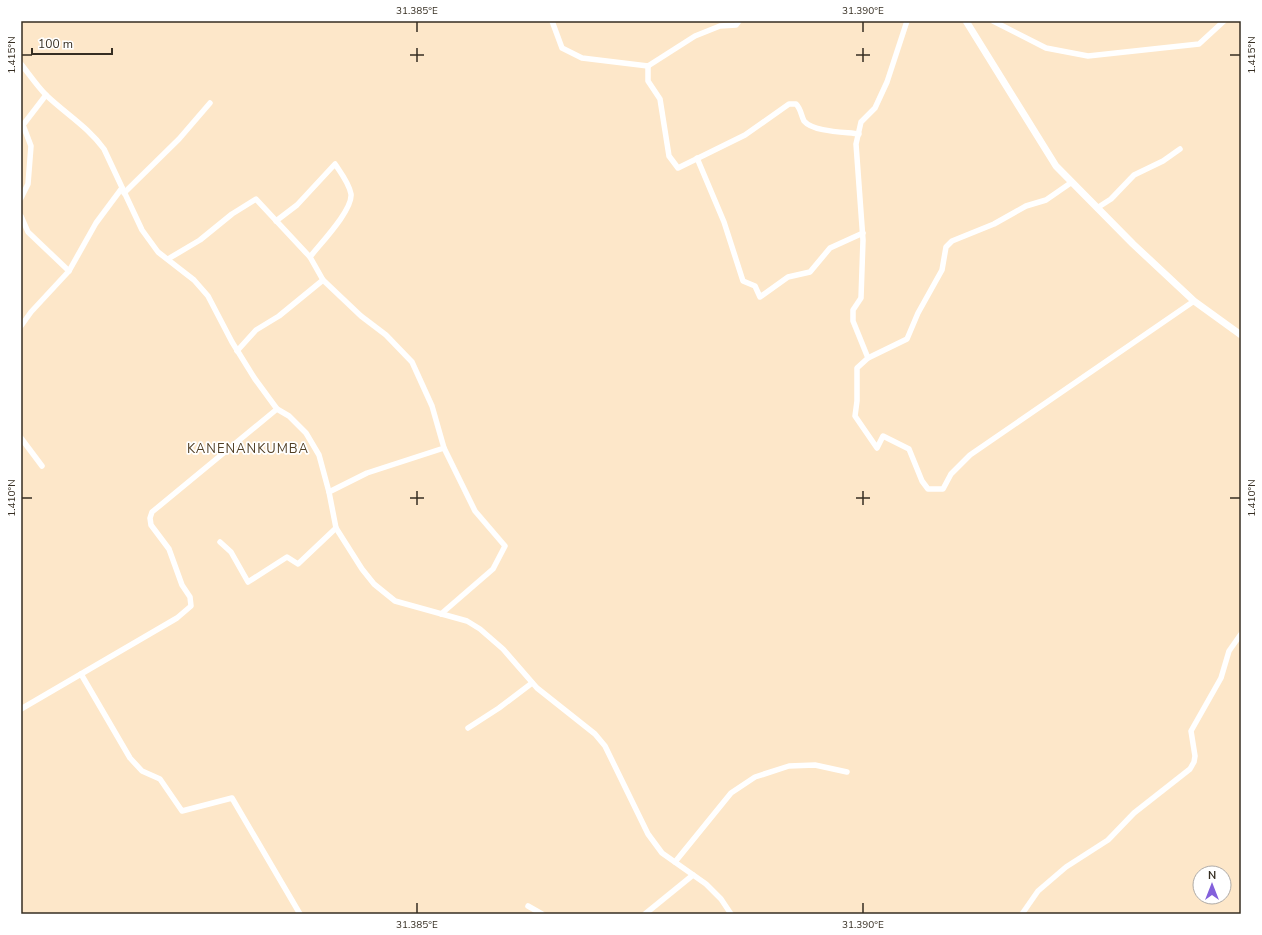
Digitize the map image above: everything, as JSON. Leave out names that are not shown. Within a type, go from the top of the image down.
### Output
[{"type":"street","points":[[552,21],[562,48],[582,58],[648,66],[695,36],[720,26],[736,25],[739,21]]},
{"type":"street","points":[[868,358],[852,321],[854,310],[861,298],[863,233],[856,144],[861,122],[875,108],[887,82],[907,21]]},
{"type":"street","points":[[966,21],[1056,166],[1097,208],[1194,301],[1241,334]]},
{"type":"street","points":[[992,21],[1046,48],[1088,56],[1199,44],[1224,21]]},
{"type":"street","points":[[21,64],[46,94],[96,137],[104,149],[142,230],[158,252],[194,280],[208,296],[237,351],[277,409],[289,416],[306,433],[319,456],[329,492],[336,528],[362,569],[386,595],[395,601],[467,621],[480,629],[503,649],[532,683],[555,703],[596,734],[605,746],[648,834],[662,853],[706,884],[731,914]]},
{"type":"street","points":[[648,66],[648,82],[660,99],[669,156],[678,168],[745,135],[789,104],[796,104],[800,108],[804,120],[811,128],[859,134]]},
{"type":"street","points":[[21,198],[28,184],[31,146],[22,125],[46,94]]},
{"type":"street","points":[[21,326],[31,312],[69,271],[96,222],[123,190],[178,139],[210,103]]},
{"type":"street","points":[[1097,208],[1111,199],[1134,175],[1163,161],[1180,149]]},
{"type":"street","points":[[697,158],[724,222],[743,282],[754,286],[760,297],[788,277],[810,272],[830,248],[863,233]]},
{"type":"street","points":[[276,220],[297,205],[335,164],[347,181],[351,196],[348,208],[310,257]]},
{"type":"street","points":[[1072,182],[1046,200],[1026,206],[994,224],[973,232],[949,244],[946,247],[942,270],[918,313],[907,338],[868,358],[857,368],[857,401],[855,416],[877,448],[883,436],[910,450],[922,481],[928,489],[943,489],[951,474],[970,456],[1194,301]]},
{"type":"street","points":[[168,259],[200,240],[232,214],[256,198],[310,257],[323,280],[361,316],[386,335],[412,362],[432,406],[444,448],[475,511],[505,546],[493,569],[441,614]]},
{"type":"street","points":[[21,216],[28,232],[69,271]]},
{"type":"street","points":[[237,351],[256,330],[280,316],[323,280]]},
{"type":"street","points":[[21,709],[177,618],[191,606],[190,597],[182,584],[169,549],[151,525],[150,518],[152,512],[277,409]]},
{"type":"street","points":[[21,438],[42,466]]},
{"type":"street","points":[[329,492],[367,473],[444,448]]},
{"type":"street","points":[[220,542],[231,552],[248,582],[287,558],[298,564],[336,528]]},
{"type":"street","points":[[1022,914],[1038,891],[1066,867],[1108,840],[1134,813],[1190,769],[1194,762],[1195,756],[1191,730],[1221,678],[1230,651],[1241,634]]},
{"type":"street","points":[[81,674],[130,758],[142,771],[160,779],[182,811],[232,798],[300,914]]},
{"type":"street","points":[[468,728],[499,708],[532,683]]},
{"type":"street","points":[[675,862],[730,793],[755,777],[789,766],[814,765],[847,772]]},
{"type":"street","points":[[645,914],[693,875]]},
{"type":"street","points":[[528,906],[542,914]]},
{"type":"district","name":"KANENANKUMBA","points":[[248,448]]}]
